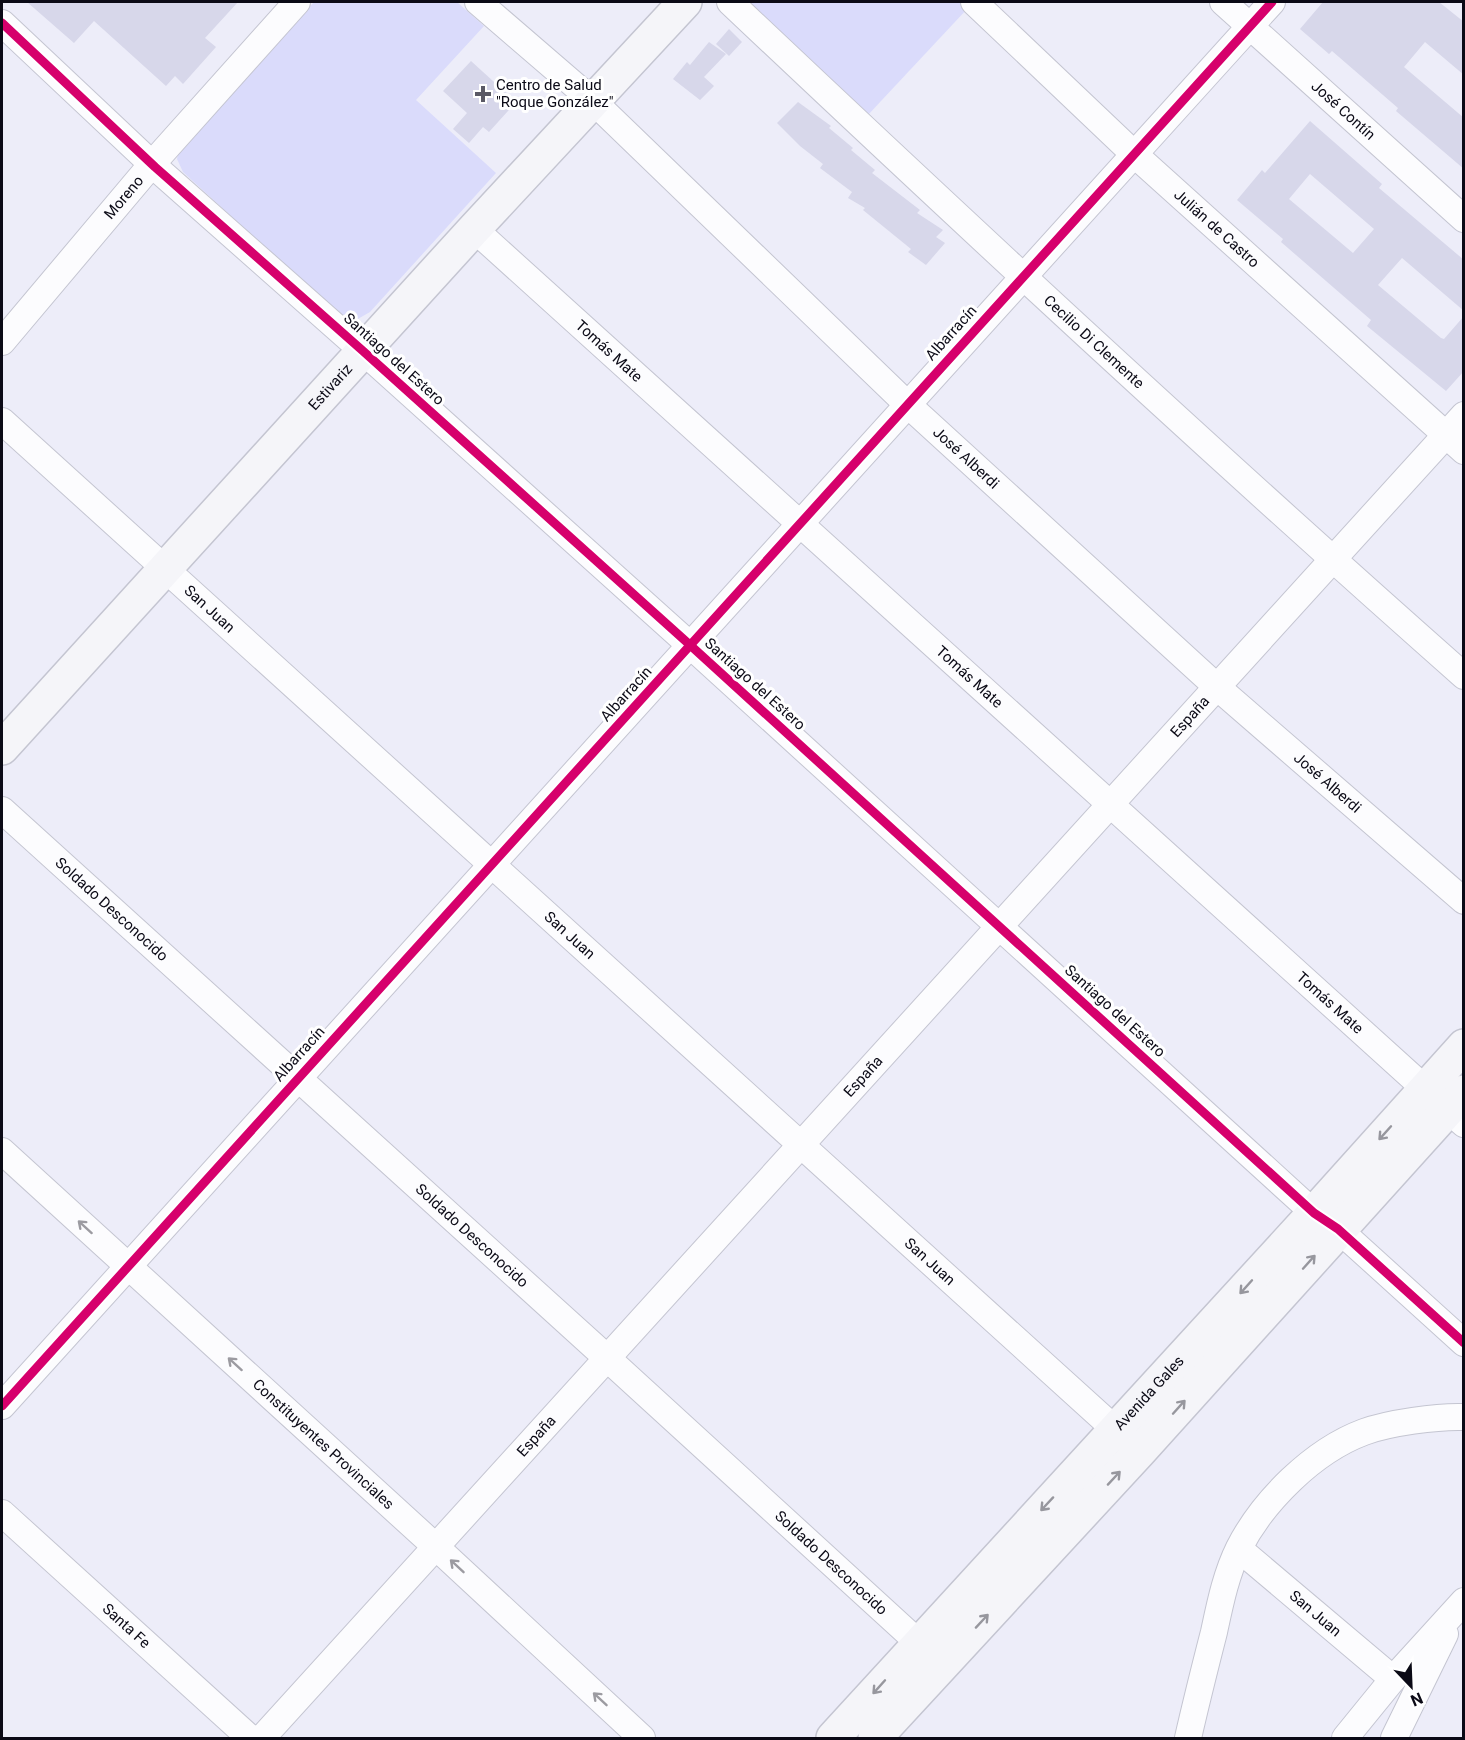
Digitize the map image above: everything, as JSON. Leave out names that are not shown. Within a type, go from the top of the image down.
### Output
[{"type":"street","name":"Moreno","points":[[2,342],[152,164],[297,2]]},
{"type":"street","name":"José Alberdi","points":[[478,2],[593,101],[907,404],[1216,687],[1464,901]]},
{"type":"street","name":"Estivariz","points":[[2,748],[474,229],[685,2]]},
{"type":"street","name":"Cecilio Di Clemente","points":[[730,2],[1023,277],[1332,560],[1464,676]]},
{"type":"street","name":"Julián de Castro","points":[[974,2],[1134,154],[1454,443]]},
{"type":"street","name":"José Contín","points":[[1223,2],[1464,219]]},
{"type":"street","name":"Albarracín","points":[[2,1406],[1272,2]]},
{"type":"street","name":"Santiago del Estero","points":[[2,23],[152,164],[690,645],[1326,1221],[1464,1342]]},
{"type":"street","name":"Tomás Mate","points":[[474,229],[1109,805],[1450,1104]]},
{"type":"street","name":"España","points":[[262,1738],[1332,560],[1454,443],[1464,415]]},
{"type":"street","name":"San Juan","points":[[2,421],[1128,1441]]},
{"type":"street","name":"Soldado Desconocido","points":[[2,810],[930,1654]]},
{"type":"street","points":[[832,1738],[930,1654],[1128,1441],[1326,1221],[1450,1104],[1464,1046]]},
{"type":"street","name":"Constituyentes Provinciales","points":[[2,1151],[642,1738]]},
{"type":"street","points":[[1188,1738],[1225,1584],[1239,1549],[1261,1512],[1324,1452],[1364,1432],[1418,1420],[1464,1417]]},
{"type":"street","name":"Santa Fe","points":[[2,1513],[250,1738]]},
{"type":"street","name":"San Juan","points":[[1239,1549],[1393,1678]]},
{"type":"street","points":[[1345,1738],[1393,1678],[1461,1604]]},
{"type":"street","points":[[1395,1738],[1461,1604]]},
{"type":"street","points":[[874,1738],[930,1654]]},
{"type":"shaded area","points":[[314,2],[457,2],[484,26],[416,100],[496,173],[370,312],[356,320],[340,316],[183,172],[177,159],[179,148]]},
{"type":"shaded area","points":[[743,2],[961,2],[968,8],[867,116]]},
{"type":"building","points":[[27,2],[238,2],[205,38],[216,47],[183,84],[175,76],[166,86],[94,21],[74,43]]},
{"type":"building","points":[[1323,2],[1439,2],[1464,22],[1464,75],[1425,42],[1404,67],[1464,118],[1464,169],[1396,111],[1398,108],[1332,51],[1329,54],[1300,29]]},
{"type":"building","points":[[729,29],[742,42],[729,56],[716,44]]},
{"type":"building","points":[[709,42],[726,54],[704,77],[714,86],[700,100],[673,79],[687,62],[690,65]]},
{"type":"building","name":"Centro de Salud \"Roque González\"","points":[[471,61],[516,102],[489,132],[483,127],[469,143],[453,129],[467,113],[443,91]]},
{"type":"building","points":[[798,102],[831,126],[829,128],[853,148],[851,150],[875,170],[872,173],[920,210],[917,213],[943,230],[936,237],[945,243],[926,265],[908,252],[911,249],[863,210],[865,208],[848,198],[852,192],[820,168],[823,164],[800,146],[777,123]]},
{"type":"building","points":[[1310,121],[1382,184],[1379,188],[1464,260],[1464,311],[1402,258],[1378,285],[1441,338],[1444,339],[1464,316],[1464,371],[1446,391],[1367,326],[1371,320],[1281,242],[1283,239],[1237,200],[1262,170],[1265,173]],"holes":[[[1310,174],[1374,229],[1353,253],[1289,199]]]},
{"type":"cycle path","points":[[2,1406],[1272,2]]},
{"type":"cycle path","points":[[2,23],[155,167],[690,645],[1314,1213],[1338,1229],[1464,1343]]},
{"type":"place","name":"Centro de Salud \"Roque González\"","points":[[483,94]]}]
